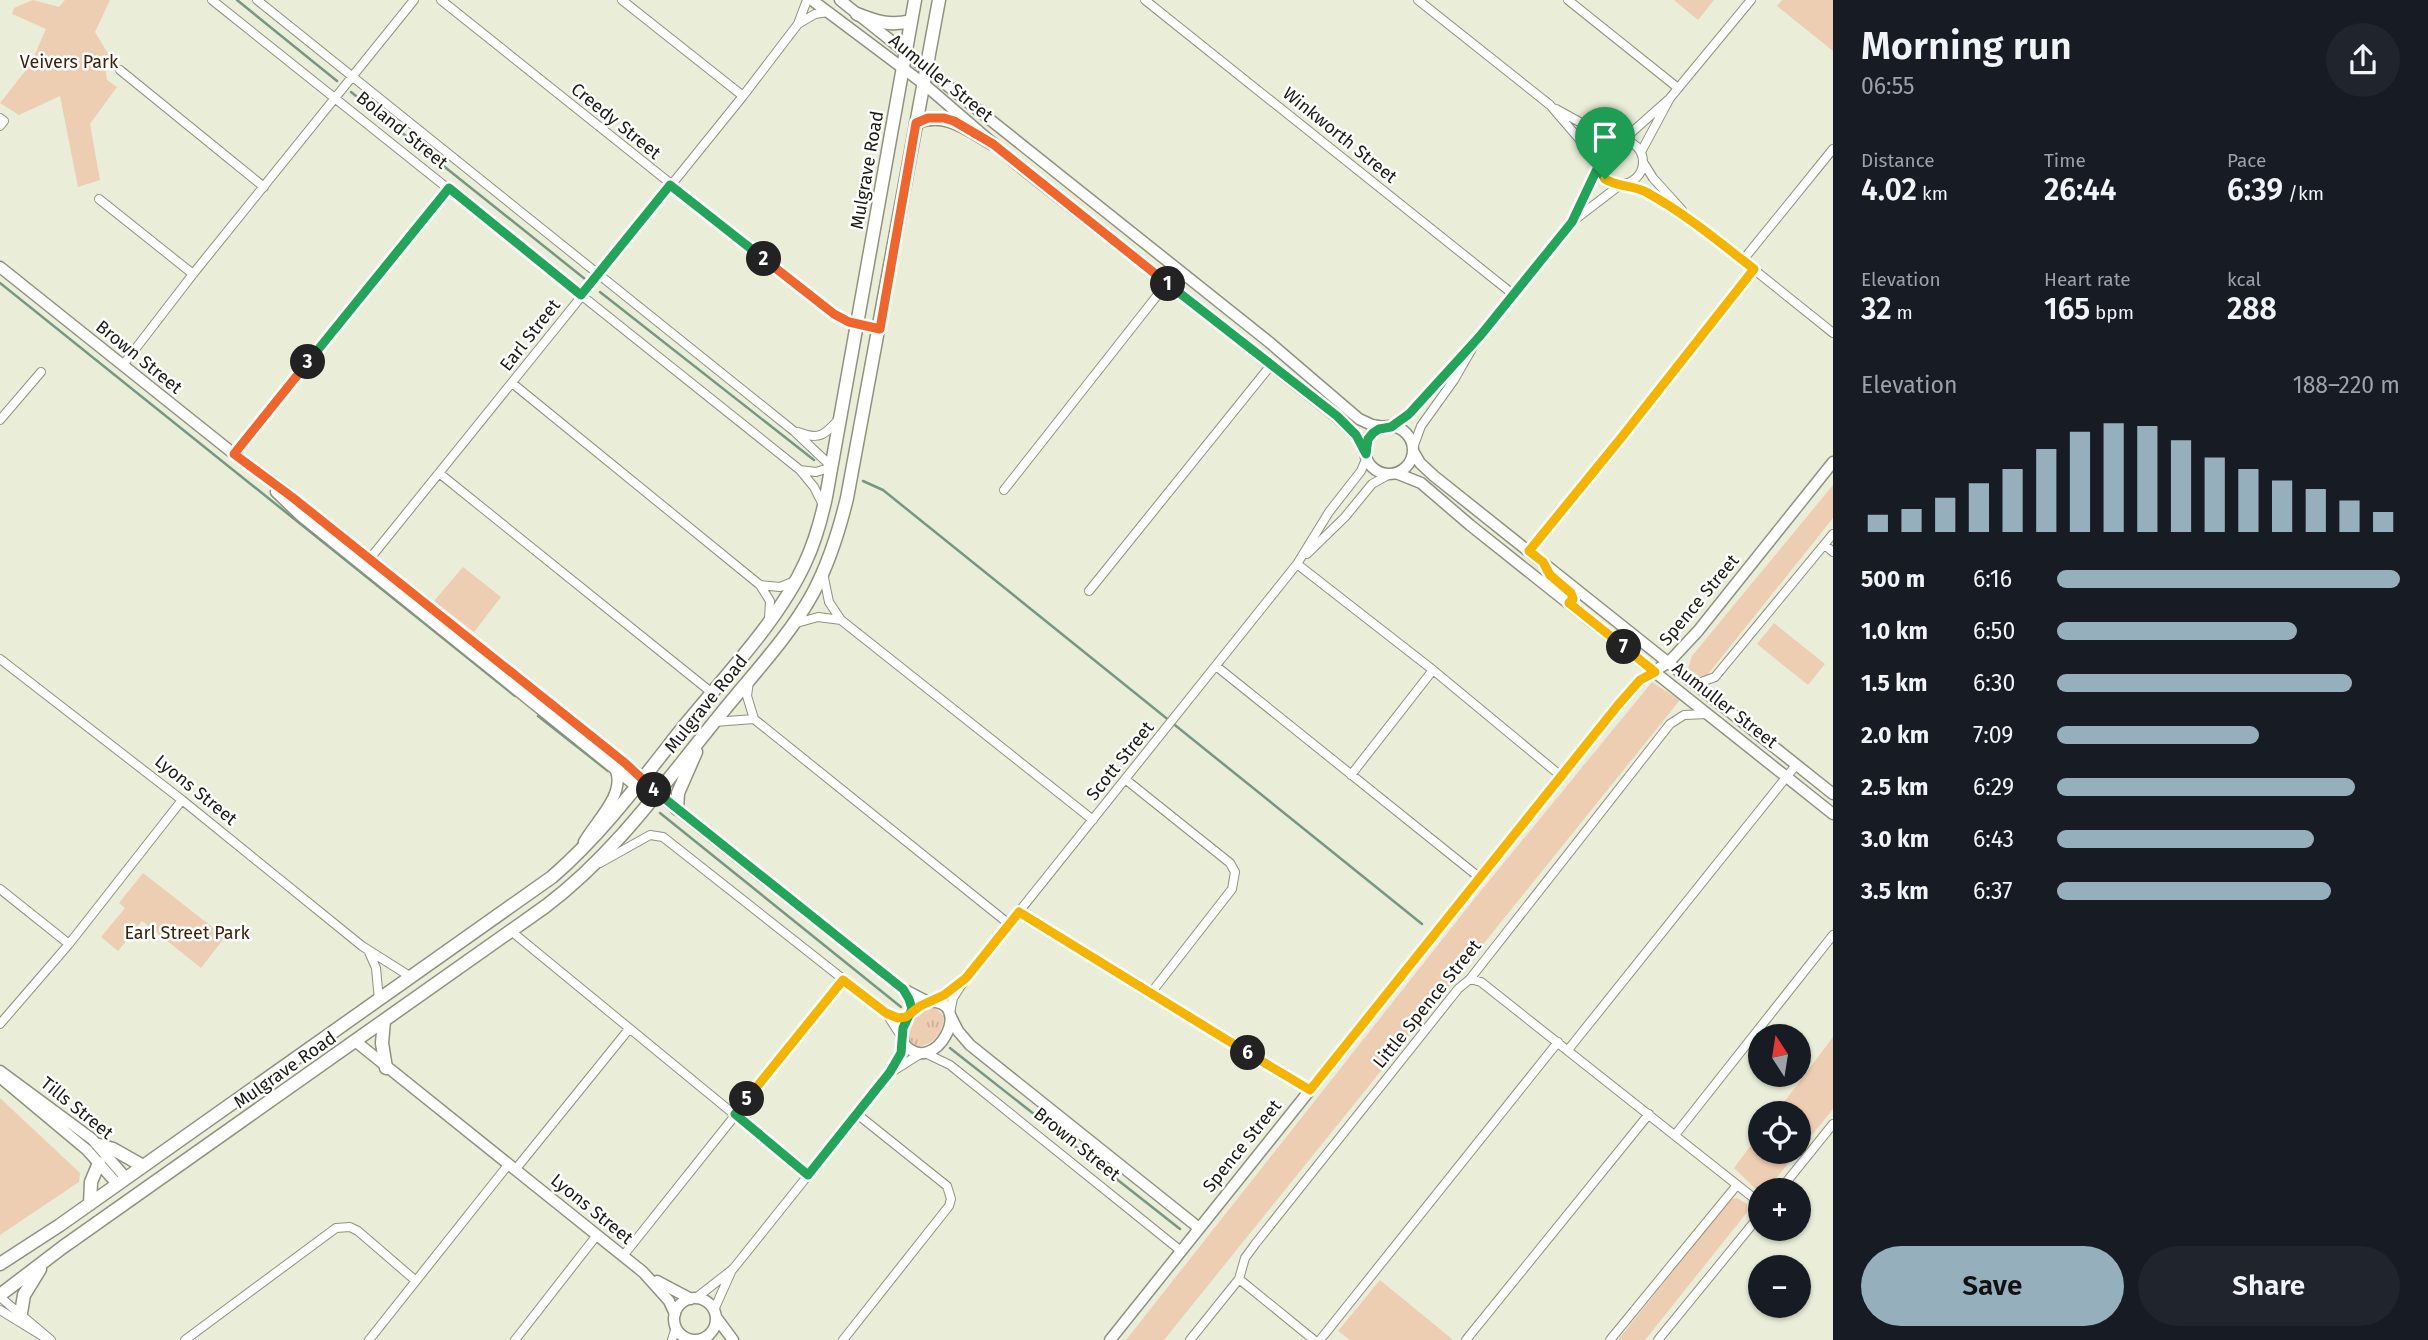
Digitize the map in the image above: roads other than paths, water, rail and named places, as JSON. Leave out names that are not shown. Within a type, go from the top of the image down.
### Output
[{"type":"main road","name":"Mulgrave Road","points":[[0,1264],[90,1204],[542,884],[578,853],[640,782],[769,621],[797,580],[812,547],[824,508],[915,0]]},
{"type":"main road","name":"Mulgrave Road","points":[[0,1296],[563,894],[595,866],[658,794],[793,624],[823,573],[841,524],[880,329],[939,0]]},
{"type":"main road","points":[[857,14],[890,24],[911,21]]},
{"type":"main road","points":[[916,123],[928,118],[944,118],[993,144]]},
{"type":"main road","points":[[677,809],[678,793],[703,736]]},
{"type":"main road","name":"Brown Street","points":[[640,782],[658,794]]},
{"type":"main road","points":[[384,1021],[382,1043],[386,1068]]},
{"type":"main road","points":[[340,1027],[355,1041]]},
{"type":"main road","points":[[99,1145],[113,1149],[143,1166]]},
{"type":"main road","points":[[90,1204],[91,1182],[100,1163]]},
{"type":"main road","points":[[122,1181],[134,1198]]},
{"type":"main road","points":[[21,1313],[24,1295],[44,1263]]},
{"type":"street","name":"Boland Street","points":[[212,0],[800,470],[814,486],[824,508]]},
{"type":"street","name":"Boland Street","points":[[257,0],[464,163],[795,432],[832,467]]},
{"type":"street","points":[[123,365],[414,0]]},
{"type":"street","name":"Creedy Street","points":[[441,0],[834,314],[880,329]]},
{"type":"street","points":[[622,0],[743,96]]},
{"type":"street","name":"Earl Street","points":[[367,563],[743,96],[798,24],[807,0]]},
{"type":"street","name":"Aumuller Street","points":[[812,0],[903,67],[1081,215],[1348,426],[1360,440],[1366,456]]},
{"type":"street","name":"Aumuller Street","points":[[840,0],[1269,342],[1359,419],[1388,427]]},
{"type":"street","name":"Winkworth Street","points":[[1146,0],[1514,295]]},
{"type":"street","points":[[1418,0],[1550,106],[1618,141],[1633,144],[1641,152],[1643,162],[1653,177],[1686,215]]},
{"type":"street","points":[[1568,0],[1678,88]]},
{"type":"street","points":[[1641,152],[1670,98],[1751,0]]},
{"type":"street","points":[[798,24],[828,12]]},
{"type":"street","points":[[120,71],[264,187]]},
{"type":"street","points":[[1480,336],[1454,380],[1421,426],[1408,465],[1393,473],[1379,472],[1366,456],[1368,439],[1373,433],[1409,414],[1514,295],[1572,222],[1604,147],[1618,141],[1670,98]]},
{"type":"street","points":[[1550,106],[1598,164],[1605,179],[1643,190],[1686,215],[1833,333]]},
{"type":"street","points":[[1743,260],[1833,149]]},
{"type":"street","points":[[1572,222],[1622,185],[1639,176],[1643,162]]},
{"type":"street","points":[[1045,165],[1041,174],[1063,193],[1081,215]]},
{"type":"street","points":[[234,454],[449,188]]},
{"type":"street","points":[[99,199],[193,274]]},
{"type":"street","name":"Brown Street","points":[[0,268],[258,472],[616,771],[640,782]]},
{"type":"street","points":[[1529,551],[1754,269]]},
{"type":"street","points":[[1004,490],[1167,284]]},
{"type":"street","points":[[1089,591],[1270,365]]},
{"type":"street","points":[[0,420],[41,372]]},
{"type":"street","points":[[512,383],[760,585],[766,592],[771,607],[769,621]]},
{"type":"street","points":[[795,432],[816,437],[827,431],[841,416]]},
{"type":"street","points":[[1388,427],[1402,430],[1408,436],[1413,449]]},
{"type":"street","name":"Aumuller Street","points":[[1413,449],[1427,470],[1833,794]]},
{"type":"street","name":"Scott Street","points":[[950,1014],[954,996],[966,978],[1297,564],[1329,512],[1361,471],[1366,456]]},
{"type":"street","name":"Spence Street","points":[[1110,1340],[1636,684],[1669,662],[1698,631],[1833,462]]},
{"type":"street","points":[[800,470],[816,472],[832,467]]},
{"type":"street","points":[[439,473],[711,692]]},
{"type":"street","name":"Aumuller Street","points":[[1393,473],[1425,486],[1833,814]]},
{"type":"street","name":"Scott Street","points":[[1297,564],[1345,517],[1372,484],[1393,473]]},
{"type":"street","points":[[1716,701],[1716,677],[1833,534]]},
{"type":"street","points":[[1825,545],[1833,552]]},
{"type":"street","points":[[1543,562],[1550,575],[1573,595],[1569,603]]},
{"type":"street","name":"Brown Street","points":[[367,563],[640,782]]},
{"type":"street","points":[[1297,564],[1433,670],[1561,776]]},
{"type":"street","points":[[823,573],[829,602],[841,620],[1093,820]]},
{"type":"street","points":[[760,585],[780,587],[797,580]]},
{"type":"street","points":[[793,624],[818,617],[841,620]]},
{"type":"street","name":"Lyons Street","points":[[0,660],[182,800],[369,951],[411,977]]},
{"type":"street","points":[[1216,666],[1480,878]]},
{"type":"street","points":[[1351,775],[1433,670]]},
{"type":"street","points":[[1696,684],[1716,677]]},
{"type":"street","points":[[750,678],[747,696],[754,719],[1009,924]]},
{"type":"street","name":"Little Spence Street","points":[[1190,1340],[1239,1279],[1244,1262],[1256,1243],[1458,989],[1470,979],[1672,722],[1684,715],[1709,714]]},
{"type":"street","points":[[714,722],[754,719]]},
{"type":"street","points":[[1568,1050],[1796,765]]},
{"type":"street","points":[[578,853],[616,791],[616,771]]},
{"type":"street","points":[[1125,779],[1230,863],[1235,872],[1232,889],[1151,993]]},
{"type":"street","name":"Brown Street","points":[[658,794],[903,989],[929,1002]]},
{"type":"street","points":[[0,1024],[69,944],[182,800]]},
{"type":"street","points":[[595,866],[642,839],[659,835],[886,1013],[897,1026],[909,1050],[923,1053]]},
{"type":"street","points":[[0,889],[69,944]]},
{"type":"street","points":[[1019,912],[1310,1090]]},
{"type":"street","points":[[511,931],[808,1175]]},
{"type":"street","points":[[1675,1135],[1833,935]]},
{"type":"street","points":[[369,951],[376,968],[379,1000]]},
{"type":"street","name":"Scott Street","points":[[929,1002],[944,995],[966,978]]},
{"type":"street","points":[[1470,979],[1480,981],[1748,1194]]},
{"type":"street","points":[[623,1256],[843,980]]},
{"type":"street","points":[[671,1340],[676,1327],[675,1314],[681,1304],[694,1298],[733,1269],[890,1072],[901,1053],[903,1028],[910,1014],[911,1003],[903,989]]},
{"type":"street","points":[[886,1013],[898,1018],[929,1002],[943,1004],[950,1014],[941,1052],[950,1065]]},
{"type":"street","name":"Brown Street","points":[[950,1014],[958,1031],[970,1045],[1199,1228]]},
{"type":"street","points":[[369,1340],[629,1029]]},
{"type":"street","name":"Brown Street","points":[[943,1040],[954,1037],[970,1045]]},
{"type":"street","points":[[890,1072],[943,1040]]},
{"type":"street","name":"Lyons Street","points":[[355,1041],[643,1272],[679,1294],[694,1298]]},
{"type":"street","points":[[1320,1340],[1558,1042]]},
{"type":"street","name":"Brown Street","points":[[923,1053],[950,1065],[1181,1251]]},
{"type":"street","name":"Tills Street","points":[[0,1070],[99,1145],[122,1181]]},
{"type":"street","name":"Tills Street","points":[[0,1077],[122,1181]]},
{"type":"street","points":[[843,1340],[949,1206],[951,1199],[941,1181],[857,1114]]},
{"type":"street","points":[[1466,1340],[1649,1114]]},
{"type":"street","points":[[1790,1178],[1833,1125]]},
{"type":"street","points":[[1610,1340],[1737,1185]]},
{"type":"street","points":[[185,1340],[336,1228],[350,1227],[358,1231],[416,1281]]},
{"type":"street","points":[[1658,1340],[1748,1229]]},
{"type":"street","points":[[514,1340],[597,1235]]},
{"type":"street","points":[[676,1327],[683,1336],[703,1339],[714,1329],[715,1314],[733,1269]]},
{"type":"street","name":"Lyons Street","points":[[643,1272],[669,1301],[675,1314]]},
{"type":"street","points":[[1239,1279],[1314,1340]]},
{"type":"street","points":[[0,1296],[50,1340]]},
{"type":"street","points":[[694,1298],[707,1302],[733,1340]]},
{"type":"street","points":[[0,1310],[50,1340]]},
{"type":"waterway","points":[[237,0],[337,81]]},
{"type":"waterway","points":[[351,92],[585,279]]},
{"type":"waterway","points":[[0,283],[515,696]]},
{"type":"waterway","points":[[600,292],[814,460]]},
{"type":"waterway","points":[[863,481],[883,490],[1422,924]]},
{"type":"waterway","points":[[538,716],[608,771]]},
{"type":"waterway","points":[[660,813],[901,1007]]},
{"type":"waterway","points":[[950,1048],[1180,1229]]},
{"type":"park label","name":"Veivers Park","points":[[69,62]]},
{"type":"park label","name":"Earl Street Park","points":[[187,933]]}]
